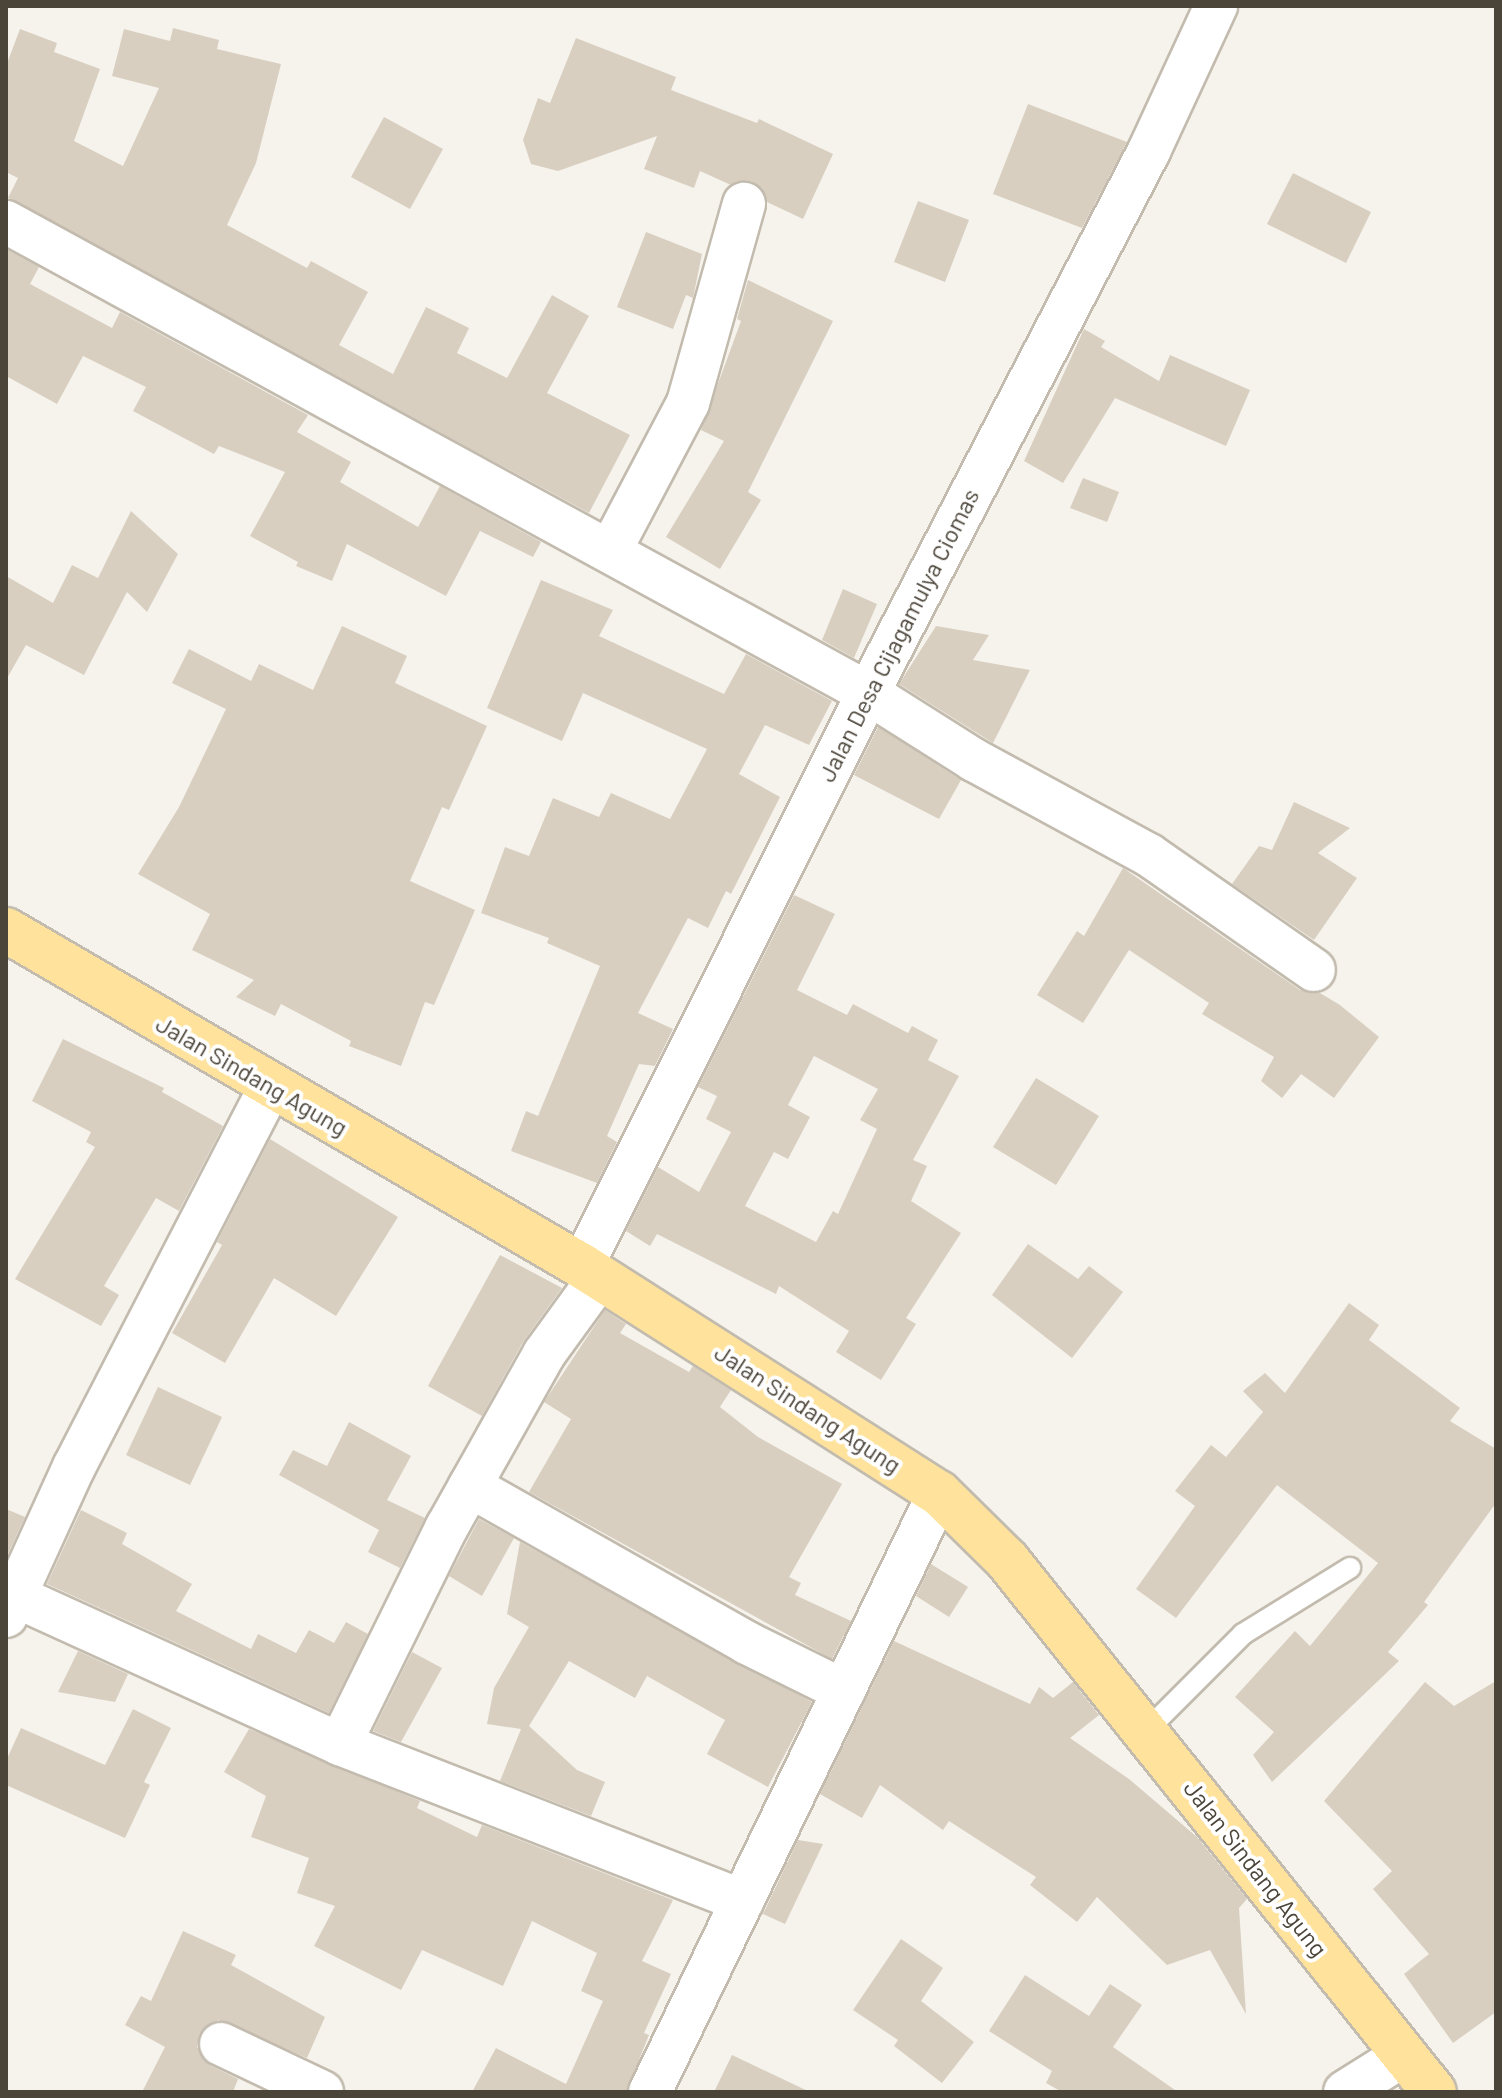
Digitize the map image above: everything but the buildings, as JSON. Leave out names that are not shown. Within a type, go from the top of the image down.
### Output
[{"type":"main road","name":"Jalan Sindang Agung","points":[[6,930],[270,1087],[591,1271],[939,1493],[1007,1560],[1434,2092]]},
{"type":"street","name":"Jalan Desa Cijagamulya Ciomas","points":[[340,1744],[470,1486],[591,1271],[868,693],[1149,151],[1216,6]]},
{"type":"street","points":[[610,551],[688,403],[744,204]]},
{"type":"street","points":[[6,222],[868,693],[974,760],[1149,855],[1314,970]]},
{"type":"street","points":[[270,1087],[74,1467],[11,1606],[340,1744],[742,1901]]},
{"type":"street","points":[[470,1486],[747,1643],[844,1691]]},
{"type":"street","points":[[650,2092],[939,1493]]},
{"type":"street","points":[[221,2044],[322,2092]]},
{"type":"street","points":[[1345,2092],[1404,2055]]},
{"type":"lane","points":[[1146,1731],[1243,1634],[1350,1568]]}]
